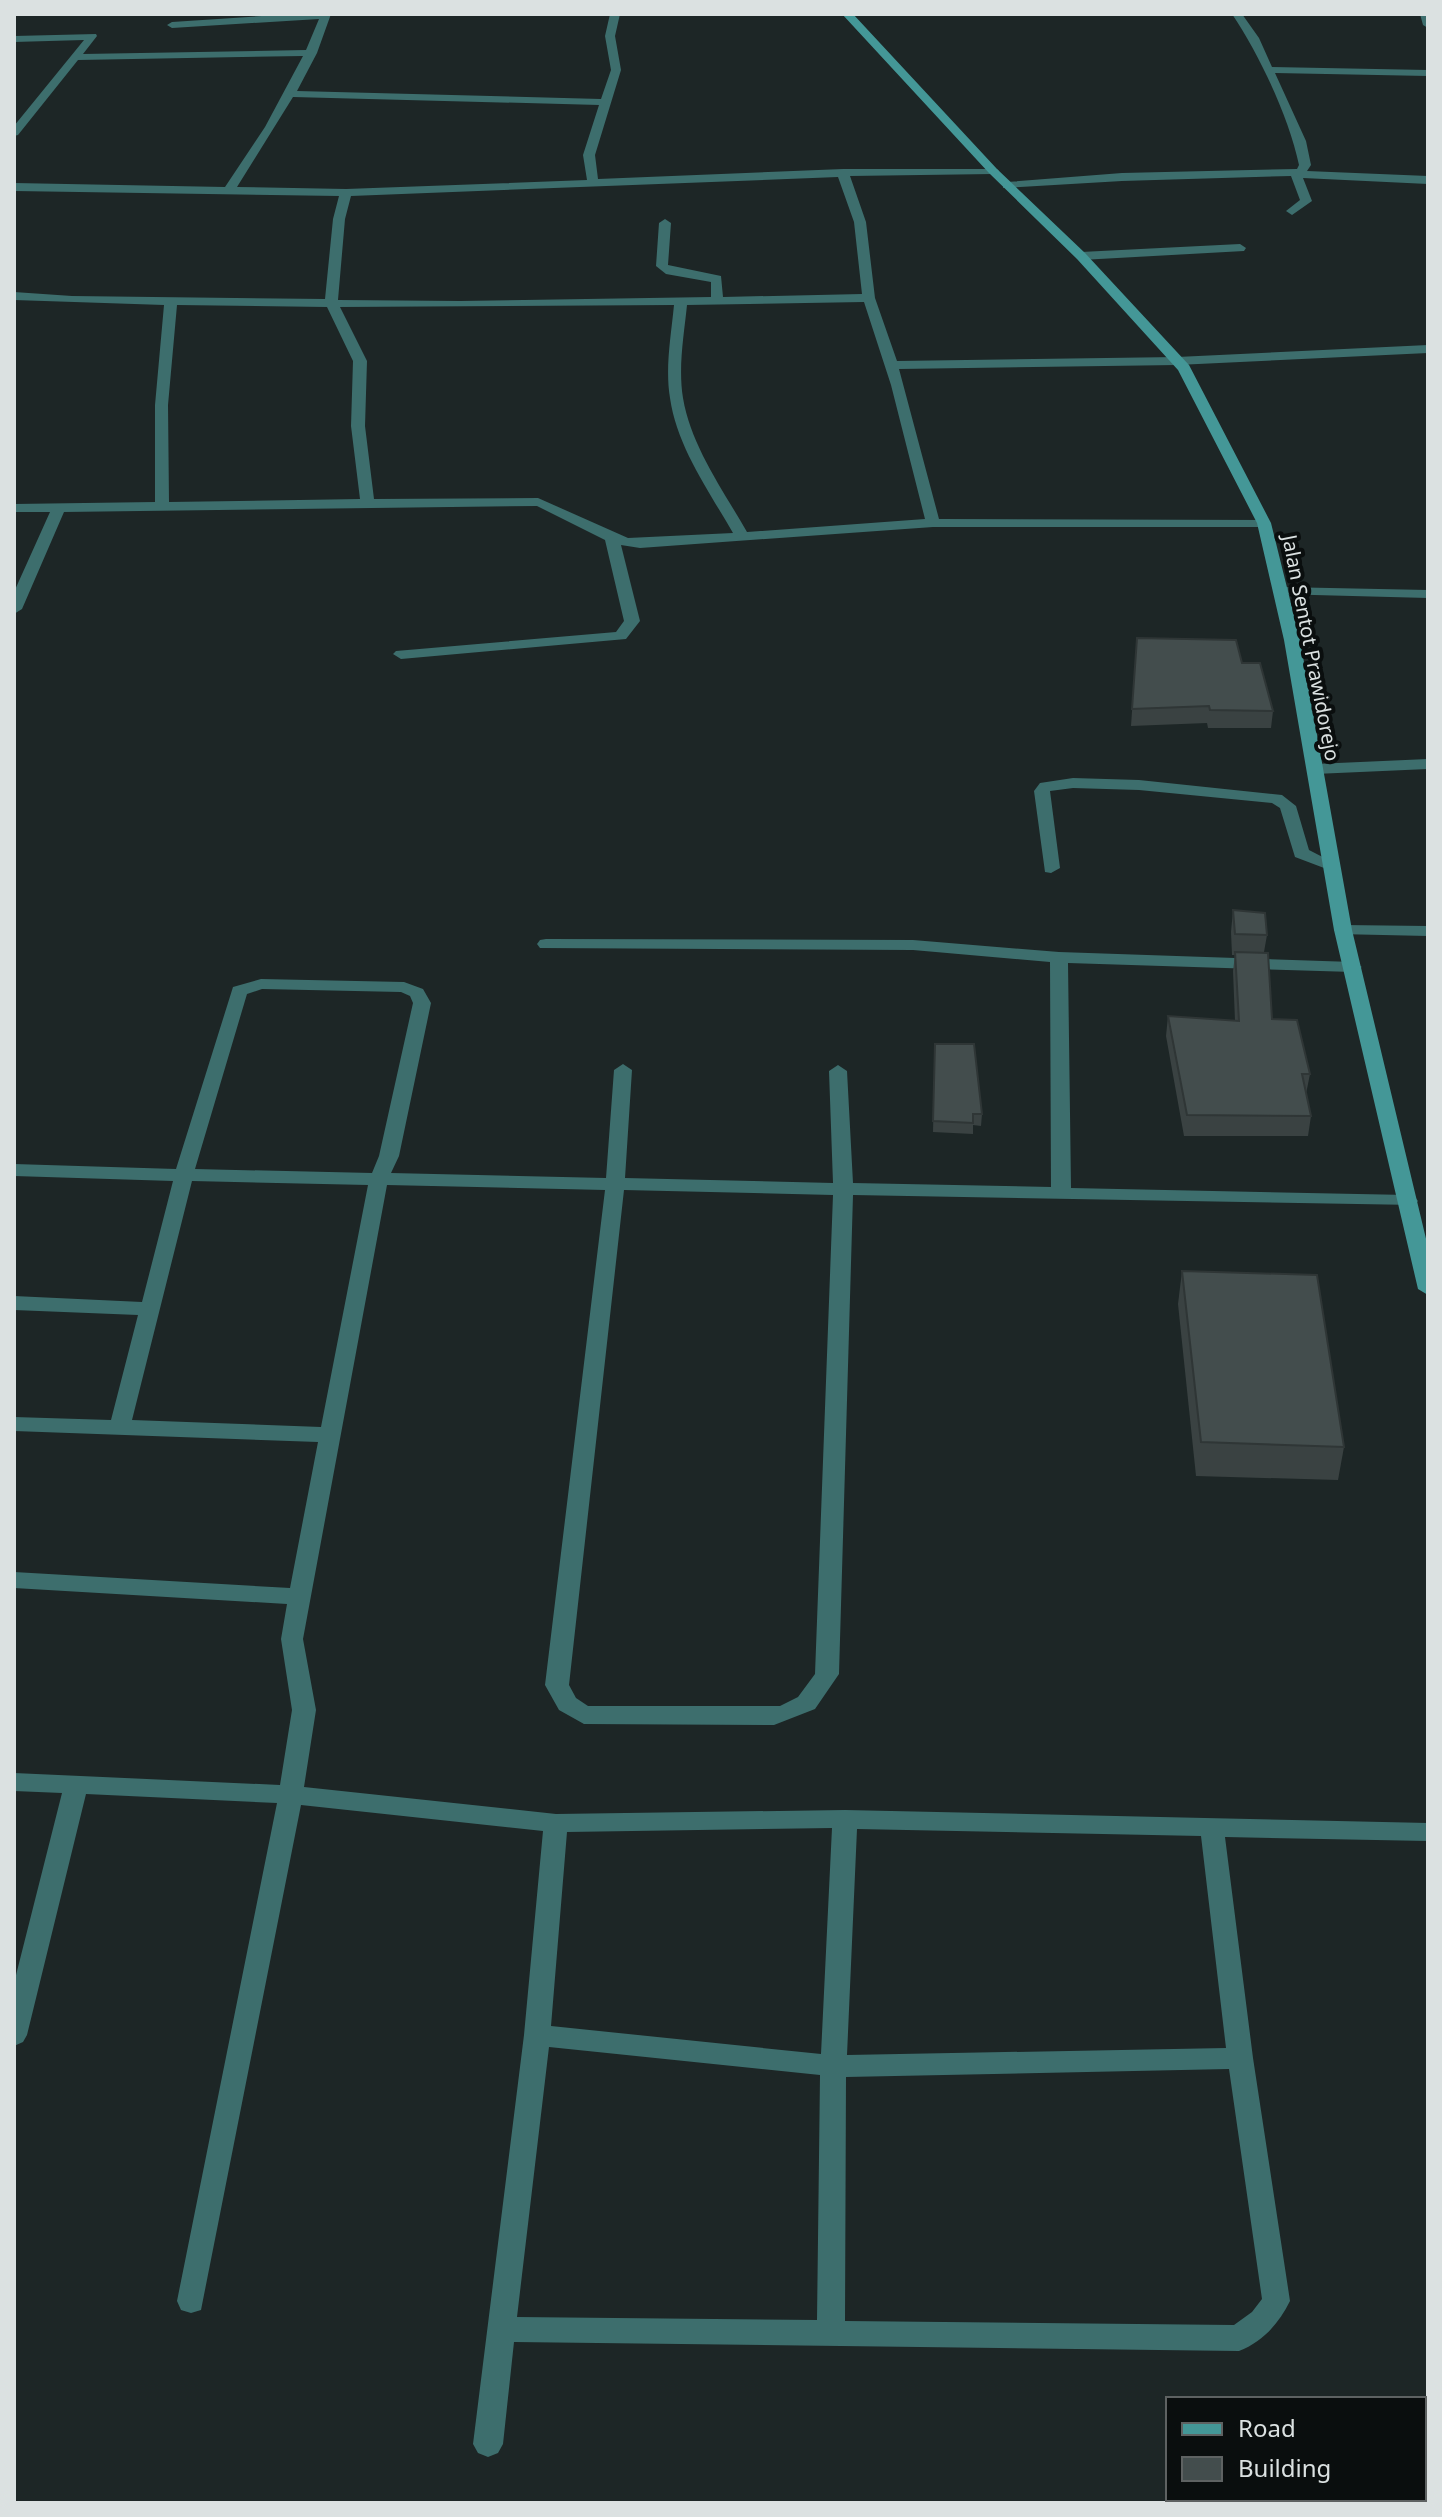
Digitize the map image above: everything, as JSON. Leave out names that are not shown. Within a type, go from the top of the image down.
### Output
[{"type":"main road","name":"Jalan Sentot Prawidorejo","points":[[847,14],[1007,186],[1081,256],[1177,361],[1241,474],[1264,523],[1281,591],[1343,930],[1428,1289]]},
{"type":"street","points":[[172,25],[326,14],[292,94],[228,192]]},
{"type":"street","points":[[593,183],[589,155],[616,70],[610,36],[615,14]]},
{"type":"street","points":[[1237,14],[1254,38],[1300,141],[1305,165],[1296,174]]},
{"type":"street","points":[[14,39],[92,36],[14,133]]},
{"type":"street","points":[[76,57],[312,53]]},
{"type":"street","points":[[1266,70],[1428,73]]},
{"type":"street","points":[[292,94],[604,102]]},
{"type":"street","points":[[14,187],[346,193],[843,173],[993,171]]},
{"type":"street","points":[[843,173],[860,222],[868,268],[869,298],[891,365],[933,523]]},
{"type":"street","points":[[1292,211],[1306,201],[1296,174]]},
{"type":"street","points":[[1007,186],[1122,177],[1296,174],[1428,180]]},
{"type":"street","points":[[346,193],[339,219],[331,302],[360,361],[358,426],[367,501]]},
{"type":"street","points":[[665,223],[662,266],[680,273],[717,279],[717,302]]},
{"type":"street","points":[[1081,256],[1211,247],[1240,248]]},
{"type":"street","points":[[14,296],[171,302],[460,305],[869,298]]},
{"type":"street","points":[[162,508],[159,444],[164,348],[171,302]]},
{"type":"street","points":[[681,303],[675,354],[676,400],[698,458],[742,536]]},
{"type":"street","points":[[891,365],[1177,361],[1428,349]]},
{"type":"street","points":[[14,508],[162,508],[367,501],[538,502],[561,508],[612,540],[640,544],[933,523],[1264,523]]},
{"type":"street","points":[[14,609],[59,508]]},
{"type":"street","points":[[401,654],[621,636],[632,621],[612,540]]},
{"type":"street","points":[[1281,591],[1428,594]]},
{"type":"street","points":[[1315,769],[1428,764]]},
{"type":"street","points":[[1051,868],[1042,791],[1046,786],[1073,783],[1139,785],[1276,798],[1288,806],[1301,853],[1332,866]]},
{"type":"street","points":[[1343,930],[1428,931]]},
{"type":"street","points":[[546,944],[913,945],[1059,957],[1353,967]]},
{"type":"street","points":[[1059,957],[1061,1193]]},
{"type":"street","points":[[120,1427],[184,1175],[239,991],[261,984],[404,987],[417,993],[422,1003],[389,1156],[378,1181],[292,1639],[304,1710],[291,1795],[191,2301]]},
{"type":"street","points":[[623,1070],[615,1185],[557,1685],[567,1704],[584,1715],[774,1716],[802,1709],[817,1694],[827,1674],[843,1188],[838,1071]]},
{"type":"street","points":[[14,1170],[378,1181],[1408,1201]]},
{"type":"street","points":[[14,1303],[149,1309]]},
{"type":"street","points":[[14,1424],[332,1435]]},
{"type":"street","points":[[14,1580],[300,1597]]},
{"type":"street","points":[[14,1782],[291,1795],[556,1823],[845,1819],[1428,1832]]},
{"type":"street","points":[[14,2035],[17,2007],[76,1785]]},
{"type":"street","points":[[831,2333],[833,2066],[845,1819]]},
{"type":"street","points":[[488,2444],[537,2035],[556,1823]]},
{"type":"street","points":[[503,2329],[1239,2338],[1262,2321],[1276,2301],[1240,2058],[1212,1828]]},
{"type":"street","points":[[537,2035],[833,2066],[1240,2058]]},
{"type":"building","points":[[1137,638],[1236,640],[1242,663],[1260,663],[1273,711],[1210,710],[1209,706],[1132,709]]},
{"type":"building","points":[[1233,910],[1265,913],[1267,935],[1235,934]]},
{"type":"building","points":[[1235,952],[1268,953],[1272,1019],[1297,1020],[1310,1074],[1302,1074],[1311,1116],[1187,1115],[1168,1016],[1239,1021]]},
{"type":"building","points":[[935,1044],[974,1044],[982,1114],[973,1114],[973,1123],[933,1121]]},
{"type":"building","points":[[1182,1271],[1317,1275],[1344,1447],[1201,1442]]}]
